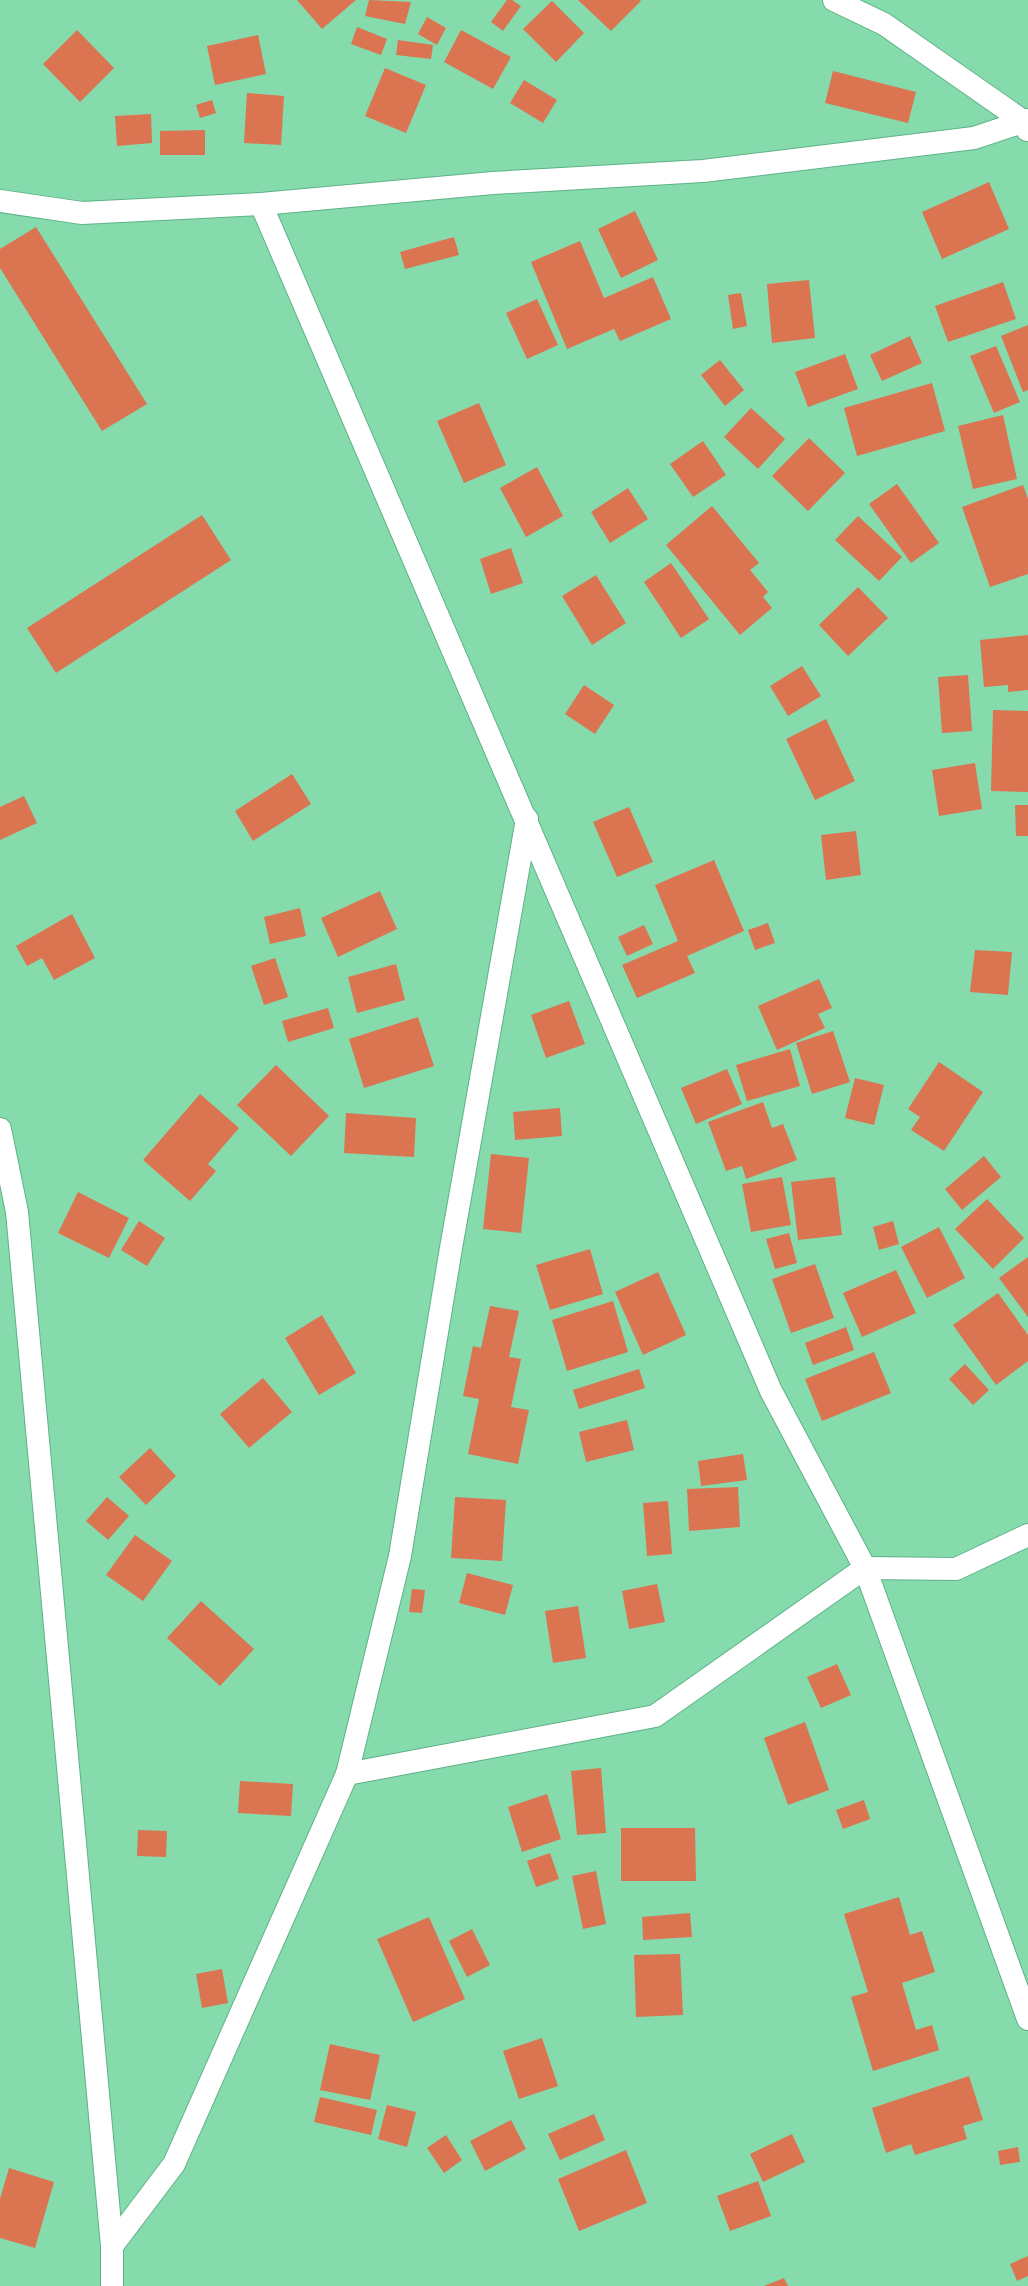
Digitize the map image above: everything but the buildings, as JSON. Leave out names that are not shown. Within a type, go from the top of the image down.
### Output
[{"type":"street","points":[[834,0],[884,24],[1026,125]]},
{"type":"street","points":[[0,201],[82,213],[261,204],[493,184],[703,171],[974,138],[1026,125]]},
{"type":"street","points":[[261,204],[527,819],[771,1391],[865,1568],[1028,2019]]},
{"type":"street","points":[[112,2246],[174,2164],[347,1774],[400,1556],[452,1240],[527,819]]},
{"type":"street","points":[[0,1129],[19,1228],[112,2246],[112,2286]]},
{"type":"street","points":[[347,1774],[655,1716],[865,1568],[956,1569],[1028,1535]]}]
